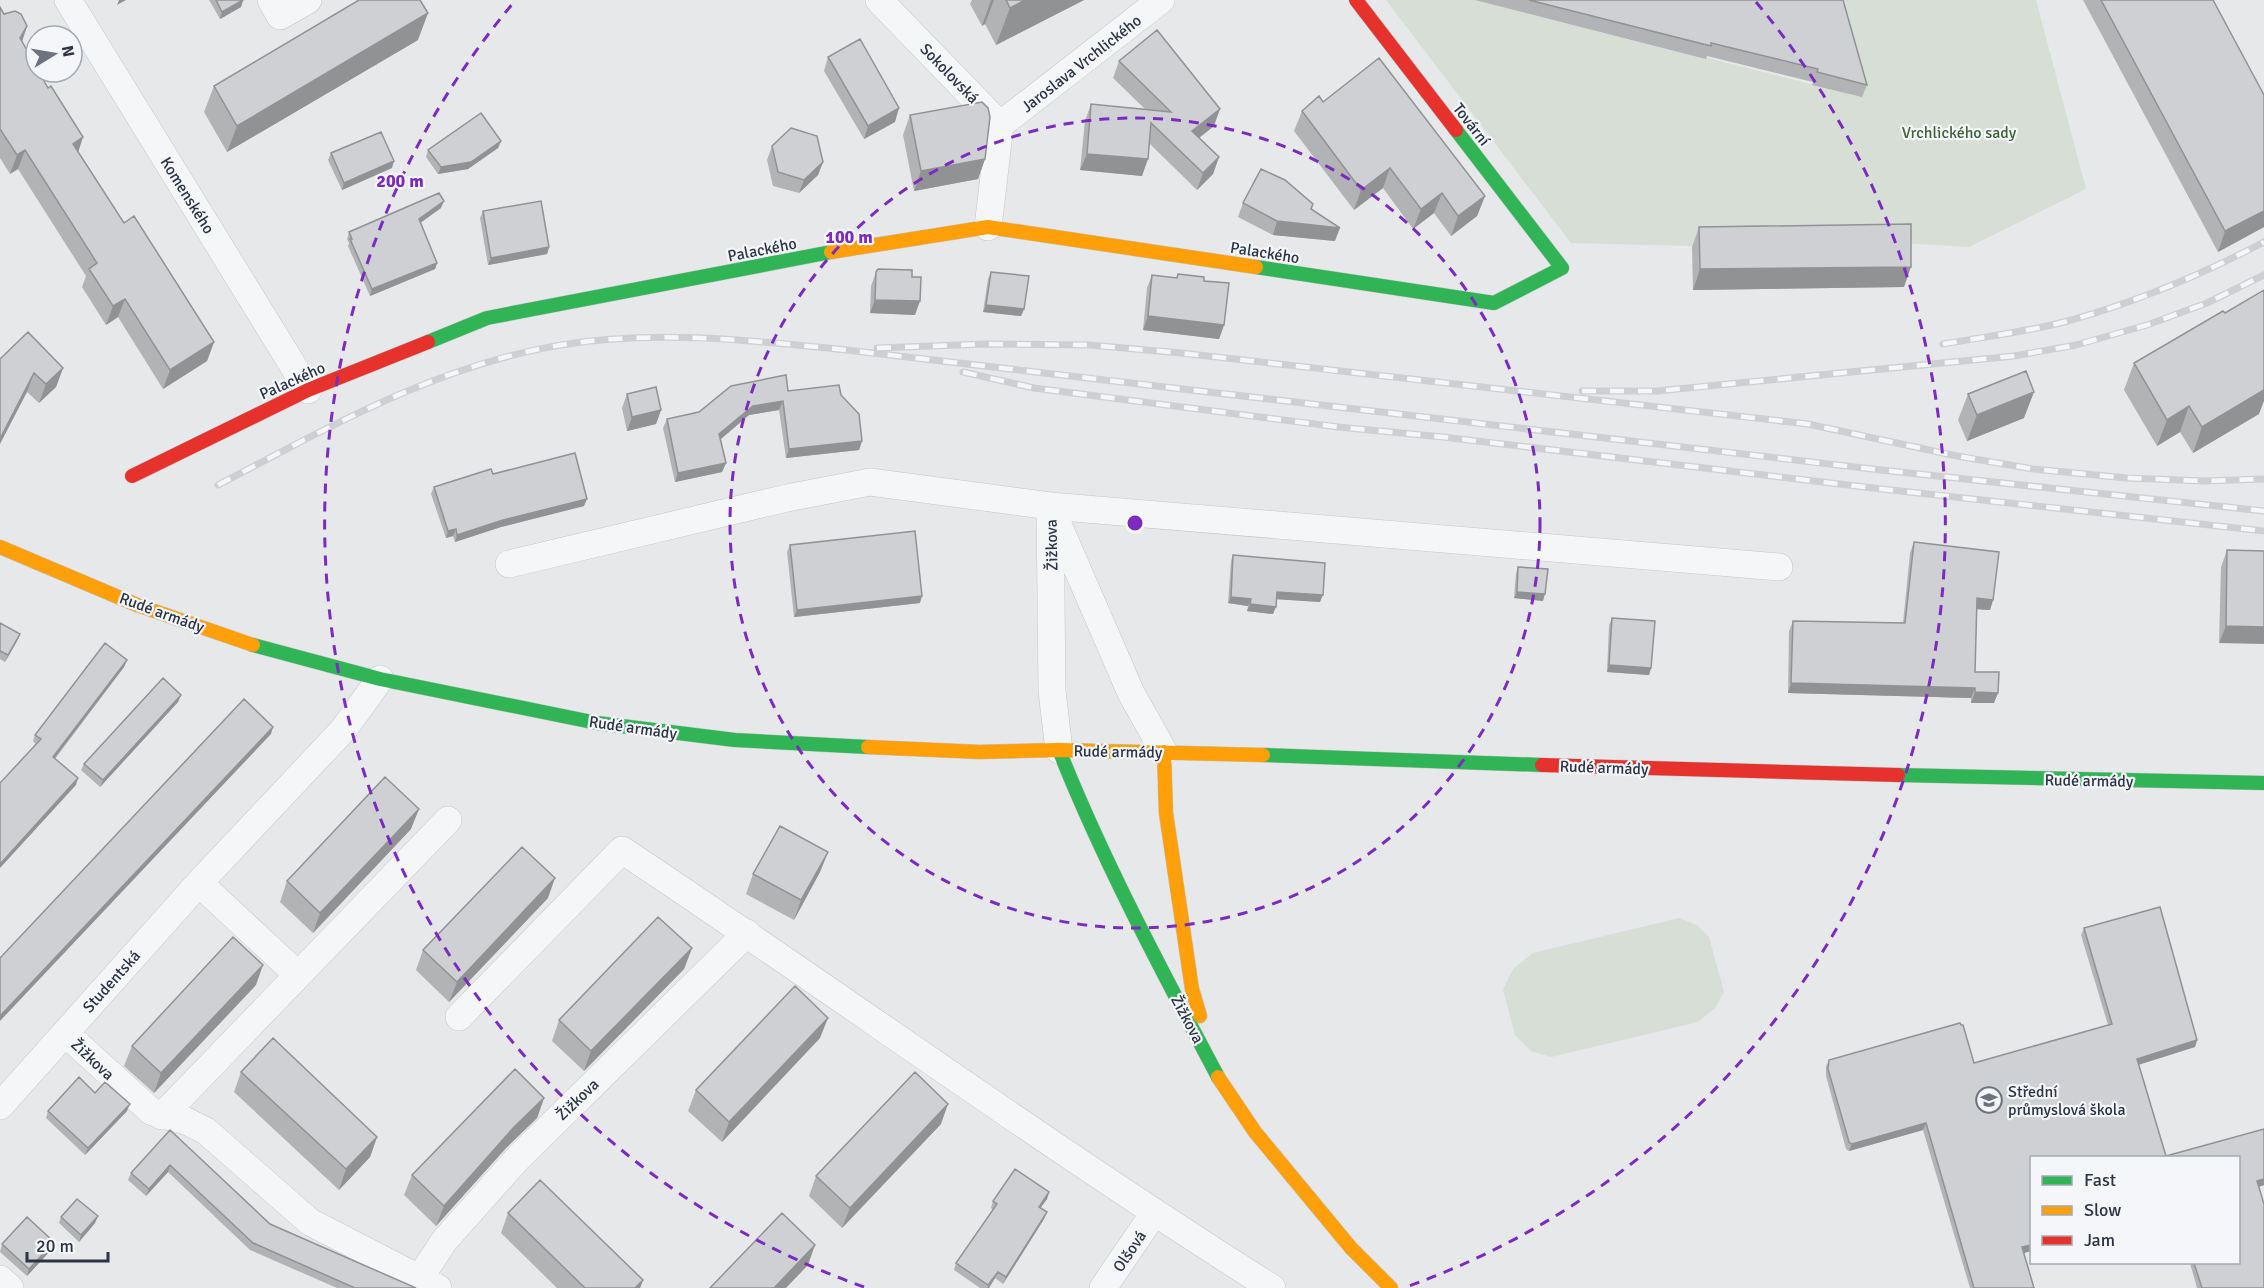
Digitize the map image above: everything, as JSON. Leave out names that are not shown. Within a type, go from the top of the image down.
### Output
[{"type":"street","name":"Komenského","points":[[68,0],[308,390]]},
{"type":"street","points":[[271,0],[280,16],[308,0]]},
{"type":"street","name":"Sokolovská","points":[[879,0],[1000,125]]},
{"type":"street","name":"Jaroslava Vrchlického","points":[[1000,125],[1161,0]]},
{"type":"street","name":"Tovární","points":[[1356,0],[1562,268]]},
{"type":"street","points":[[988,227],[1000,125]]},
{"type":"street","name":"Palackého","points":[[132,476],[308,390],[487,318],[873,244],[988,227],[1494,303],[1562,268]]},
{"type":"street","points":[[509,564],[776,500],[870,482],[1050,506],[1779,567]]},
{"type":"street","name":"Žižkova","points":[[1050,506],[1052,691],[1059,750],[1084,813],[1142,933],[1220,1081],[1255,1132],[1351,1248],[1391,1288]]},
{"type":"street","name":"Žižkova","points":[[1050,506],[1131,693],[1164,752],[1166,813],[1192,989],[1220,1081]]},
{"type":"street","name":"Rudé armády","points":[[0,547],[148,608],[276,652],[380,680],[597,723],[735,740],[980,752],[1059,750],[1164,752],[1789,773],[2264,783]]},
{"type":"street","name":"Studentská","points":[[0,1106],[199,883],[344,729],[380,680]]},
{"type":"street","points":[[162,1116],[448,820]]},
{"type":"street","points":[[459,1017],[622,850],[747,933],[1154,1214],[1272,1288]]},
{"type":"street","points":[[199,883],[298,975]]},
{"type":"street","name":"Žižkova","points":[[65,1033],[152,1112],[186,1121],[206,1131],[310,1222],[429,1283],[444,1241],[518,1158],[747,933]]},
{"type":"street","name":"Olšová","points":[[1103,1288],[1154,1214]]},
{"type":"street","points":[[0,1279],[10,1288]]},
{"type":"green space","name":"Vrchlického sady","points":[[1386,0],[1477,0],[1858,96],[1831,0],[2036,0],[2086,189],[1969,247],[1900,243],[1688,246],[1571,243]]},
{"type":"green space","points":[[1679,918],[1697,925],[1709,937],[1724,992],[1715,1008],[1698,1022],[1551,1057],[1531,1051],[1515,1035],[1503,989],[1513,969],[1533,953]]},
{"type":"building","points":[[216,0],[243,0],[222,12]]},
{"type":"building","points":[[359,0],[420,0],[428,13],[237,126],[214,86]]},
{"type":"building","points":[[1006,0],[1025,0],[1010,8]]},
{"type":"building","points":[[1529,0],[1843,0],[1867,85],[1817,72],[1818,69],[1711,43],[1711,46]]},
{"type":"building","points":[[2101,0],[2213,0],[2264,95],[2264,211],[2225,231]]},
{"type":"building","points":[[0,7],[4,14],[15,11],[21,14],[26,24],[24,24],[24,31],[20,38],[24,45],[24,84],[46,84],[48,88],[51,86],[83,137],[73,144],[124,223],[134,216],[214,342],[170,370],[125,299],[113,306],[89,269],[97,263],[25,150],[17,155],[0,129]]},
{"type":"building","points":[[1157,30],[1220,109],[1192,131],[1219,157],[1203,173],[1151,123],[1148,159],[1087,154],[1091,104],[1171,112],[1119,61]]},
{"type":"building","points":[[860,39],[899,108],[868,126],[828,57]]},
{"type":"building","points":[[1379,58],[1485,196],[1458,216],[1442,193],[1421,209],[1390,168],[1361,190],[1302,111],[1319,96],[1323,102]]},
{"type":"building","points":[[982,102],[988,108],[990,117],[985,159],[921,171],[910,115]]},
{"type":"building","points":[[481,113],[501,141],[471,162],[441,167],[428,150]]},
{"type":"building","points":[[791,128],[817,136],[823,162],[804,180],[778,172],[772,146]]},
{"type":"building","points":[[381,132],[394,161],[344,183],[331,153]]},
{"type":"building","points":[[1261,169],[1285,180],[1313,204],[1311,209],[1340,228],[1277,221],[1243,203]]},
{"type":"building","points":[[439,193],[444,201],[419,219],[437,263],[372,289],[349,232]]},
{"type":"building","points":[[541,201],[549,247],[491,258],[483,211]]},
{"type":"building","points":[[1911,224],[1911,267],[1700,269],[1699,227]]},
{"type":"building","points":[[878,269],[912,270],[912,277],[921,277],[920,301],[875,300]]},
{"type":"building","points":[[991,272],[1029,276],[1024,309],[986,305]]},
{"type":"building","points":[[1178,274],[1204,277],[1204,281],[1229,283],[1224,325],[1148,316],[1152,275],[1177,278]]},
{"type":"building","points":[[2264,290],[2264,390],[2202,427],[2189,406],[2167,420],[2134,363]]},
{"type":"building","points":[[28,332],[63,368],[46,384],[34,373],[0,439],[0,359]]},
{"type":"building","points":[[2026,371],[2034,392],[1977,415],[1968,394]]},
{"type":"building","points":[[786,375],[788,391],[839,385],[841,395],[859,414],[862,441],[789,449],[783,401],[753,406],[719,434],[726,463],[678,473],[667,419],[699,412],[731,386]]},
{"type":"building","points":[[656,387],[661,410],[632,417],[627,394]]},
{"type":"building","points":[[575,453],[587,499],[503,520],[457,535],[456,529],[448,531],[434,487],[491,469],[493,474]]},
{"type":"building","points":[[915,531],[922,596],[797,610],[790,545]]},
{"type":"building","points":[[1914,542],[1999,552],[1993,600],[1977,598],[1975,672],[1999,672],[1998,693],[1975,692],[1975,688],[1791,683],[1793,621],[1905,623]]},
{"type":"building","points":[[2227,550],[2264,551],[2264,627],[2226,626]]},
{"type":"building","points":[[1233,555],[1325,563],[1323,595],[1277,592],[1276,607],[1250,604],[1251,599],[1231,597]]},
{"type":"building","points":[[1518,567],[1548,569],[1545,594],[1517,592]]},
{"type":"building","points":[[1612,618],[1655,621],[1651,668],[1609,665]]},
{"type":"building","points":[[0,623],[20,634],[8,655],[0,651]]},
{"type":"building","points":[[105,643],[127,660],[53,757],[78,778],[0,864],[0,783],[41,739],[35,735]]},
{"type":"building","points":[[163,678],[181,695],[103,780],[84,764]]},
{"type":"building","points":[[244,699],[273,727],[0,1016],[0,958]]},
{"type":"building","points":[[385,777],[419,809],[320,913],[287,881]]},
{"type":"building","points":[[780,826],[828,852],[801,900],[753,874]]},
{"type":"building","points":[[522,847],[555,878],[457,982],[423,950]]},
{"type":"building","name":"Střední průmyslová škola","points":[[2160,907],[2197,1040],[2137,1059],[2166,1156],[2030,1156],[2030,1245],[2022,1247],[2034,1288],[1974,1288],[1926,1123],[1852,1144],[1849,1142],[1828,1069],[1829,1060],[1960,1023],[1963,1025],[1974,1063],[2112,1024],[2084,928]]},
{"type":"building","points":[[658,917],[692,948],[591,1051],[559,1020]]},
{"type":"building","points":[[233,937],[263,965],[161,1073],[132,1046]]},
{"type":"building","points":[[795,986],[828,1018],[729,1122],[696,1090]]},
{"type":"building","points":[[273,1038],[377,1137],[346,1169],[241,1072]]},
{"type":"building","points":[[515,1069],[544,1098],[514,1127],[444,1206],[412,1175]]},
{"type":"building","points":[[915,1072],[948,1104],[850,1208],[816,1176]]},
{"type":"building","points":[[79,1077],[95,1093],[105,1082],[130,1104],[88,1148],[48,1111]]},
{"type":"building","name":"Střední průmyslová škola","points":[[2264,1129],[2264,1179],[2257,1181],[2264,1204],[2264,1288],[2202,1288],[2194,1264],[2240,1264],[2240,1156],[2166,1156]]},
{"type":"building","points":[[170,1130],[270,1224],[416,1288],[355,1288],[253,1243],[170,1165],[149,1189],[131,1173]]},
{"type":"building","points":[[1015,1169],[1049,1192],[1039,1207],[1047,1212],[1006,1277],[998,1272],[988,1285],[956,1263],[997,1204],[993,1201]]},
{"type":"building","points":[[540,1180],[643,1280],[635,1288],[585,1288],[508,1213]]},
{"type":"building","points":[[77,1199],[98,1216],[81,1235],[61,1217]]},
{"type":"building","points":[[782,1213],[815,1245],[774,1288],[710,1288]]},
{"type":"building","points":[[27,1217],[54,1242],[29,1269],[2,1244]]},
{"type":"railway","points":[[1943,344],[2034,329],[2116,306],[2216,266],[2264,242]]},
{"type":"railway","points":[[1582,391],[1657,391],[2014,356],[2076,345],[2147,325],[2207,303],[2264,275]]},
{"type":"railway","points":[[218,485],[384,401],[471,367],[515,354],[561,345],[596,340],[665,337],[735,340],[838,349],[1872,469],[2264,511]]},
{"type":"railway","points":[[877,348],[985,344],[1090,345],[1181,353],[1808,424],[1957,456],[2033,469],[2127,478],[2204,481],[2264,479]]},
{"type":"railway","points":[[963,372],[1034,388],[1338,427],[2264,531]]},
{"type":"traffic: fast","points":[[1256,267],[1494,303],[1562,268],[1456,130]]},
{"type":"traffic: fast","points":[[428,342],[487,318],[831,252]]},
{"type":"traffic: fast","points":[[253,645],[380,679],[597,723],[735,740],[868,747]]},
{"type":"traffic: fast","points":[[1059,750],[1114,875],[1218,1077]]},
{"type":"traffic: fast","points":[[1263,755],[1542,765]]},
{"type":"traffic: fast","points":[[1898,775],[2264,783]]},
{"type":"traffic: slow","points":[[831,252],[988,227],[1256,267]]},
{"type":"traffic: slow","points":[[0,547],[137,605],[253,645]]},
{"type":"traffic: slow","points":[[868,747],[980,752],[1059,750],[1263,755]]},
{"type":"traffic: slow","points":[[1164,752],[1166,813],[1192,989],[1200,1016]]},
{"type":"traffic: slow","points":[[1218,1077],[1255,1132],[1351,1248],[1391,1288]]},
{"type":"traffic: jam","points":[[1356,0],[1456,130]]},
{"type":"traffic: jam","points":[[132,476],[308,390],[428,342]]},
{"type":"traffic: jam","points":[[1542,765],[1898,775]]},
{"type":"place","name":"Střední průmyslová škola","points":[[1989,1100]]}]
